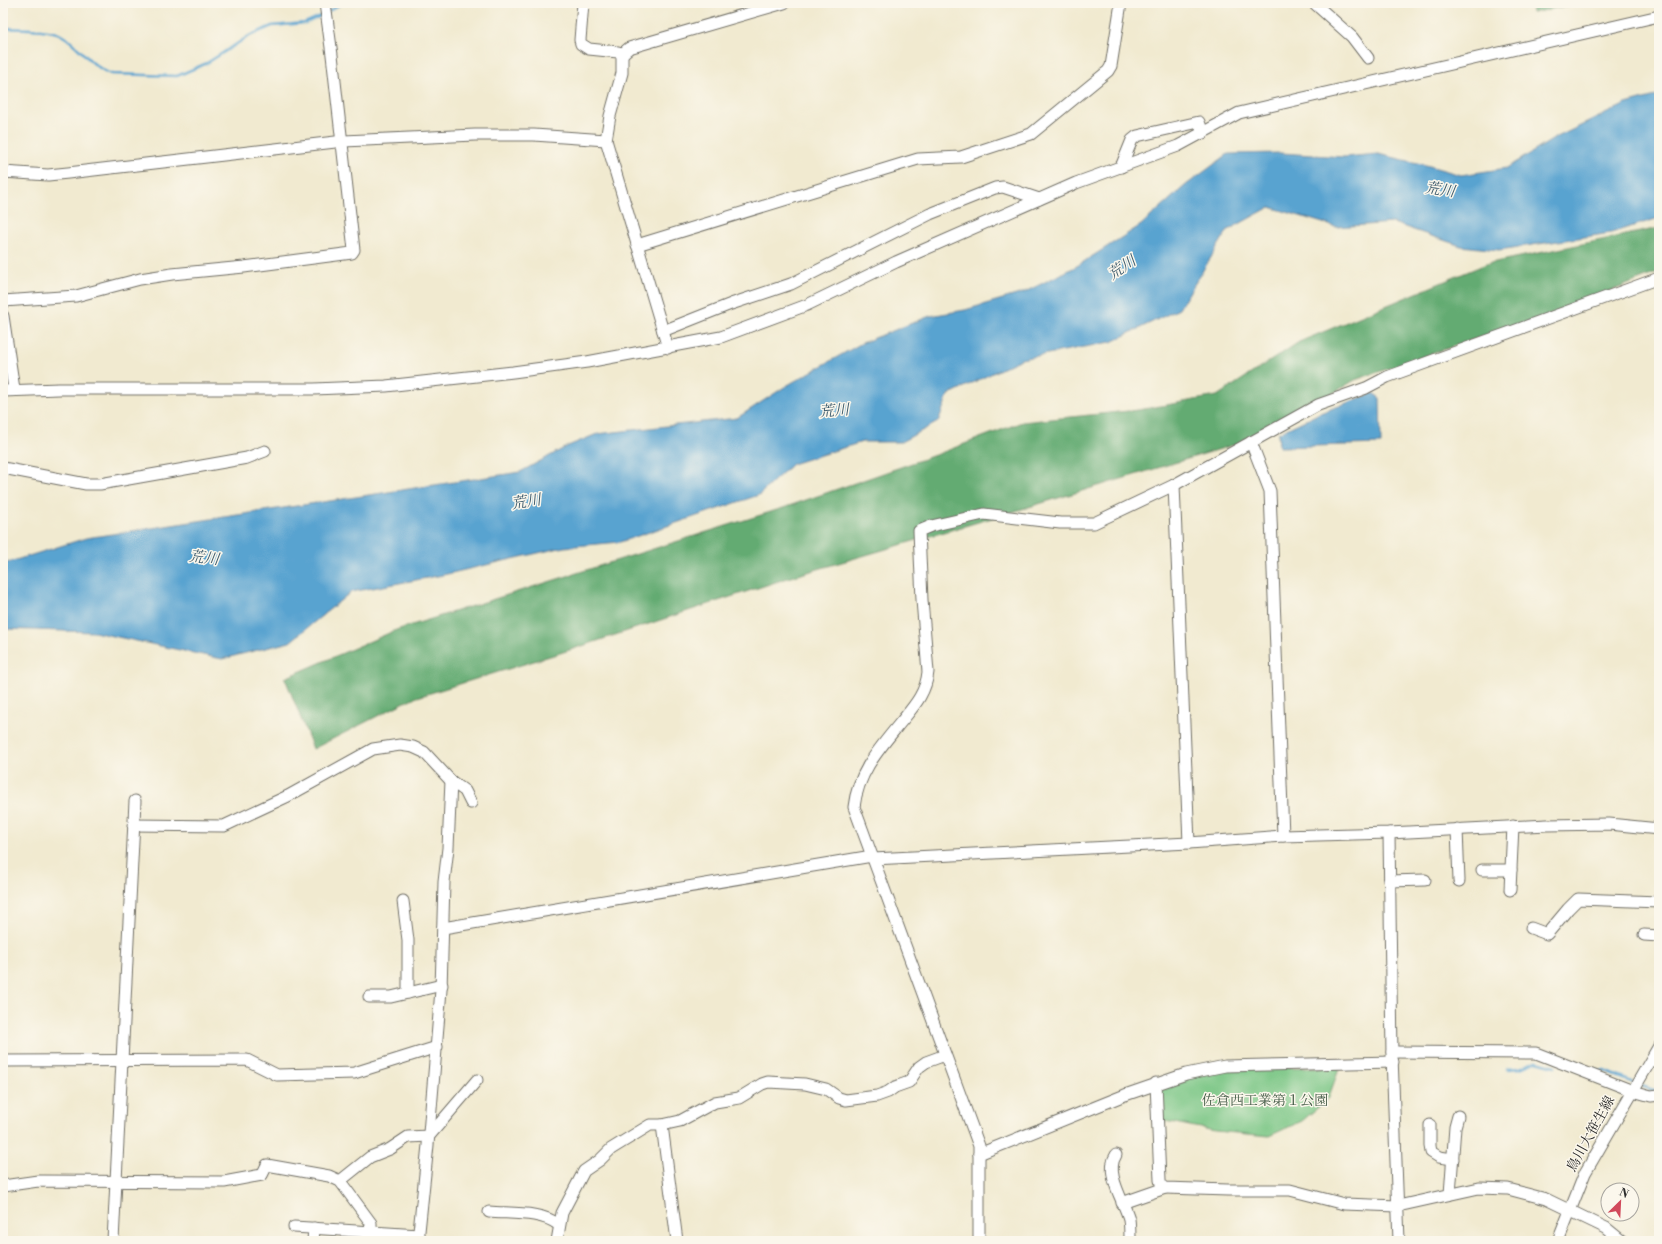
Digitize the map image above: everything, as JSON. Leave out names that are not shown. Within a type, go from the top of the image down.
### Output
[{"type":"street","points":[[3,301],[76,296],[140,279],[172,274],[244,267],[352,253],[354,250],[342,141],[324,3]]},
{"type":"street","points":[[583,3],[581,44],[589,49],[618,52],[622,54]]},
{"type":"street","points":[[668,348],[606,140],[610,116],[622,73],[622,54],[629,48],[784,3]]},
{"type":"street","points":[[637,245],[918,159],[961,158],[1031,134],[1108,71],[1111,66],[1121,3]]},
{"type":"street","points":[[1314,3],[1352,37],[1368,58]]},
{"type":"street","points":[[3,390],[314,389],[386,386],[540,369],[668,348],[721,337],[807,305],[903,259],[1039,199],[1178,146],[1230,117],[1248,111],[1659,16]]},
{"type":"street","points":[[1121,167],[1132,140],[1137,136],[1199,122],[1203,133]]},
{"type":"street","points":[[3,172],[48,175],[342,141],[475,134],[540,135],[606,140]]},
{"type":"street","points":[[663,330],[731,304],[792,284],[930,214],[995,188],[1003,187],[1039,199]]},
{"type":"street","points":[[979,1241],[979,1146],[854,807],[857,787],[868,765],[878,750],[920,698],[927,682],[928,672],[922,600],[919,531],[931,526],[984,514],[1060,523],[1094,523],[1174,485],[1318,405],[1366,388],[1387,377],[1659,278]]},
{"type":"street","points":[[3,316],[14,390]]},
{"type":"street","points":[[1251,442],[1270,491],[1283,836]]},
{"type":"street","points":[[3,468],[86,484],[100,484],[247,458],[265,451]]},
{"type":"street","points":[[1174,485],[1189,843]]},
{"type":"street","points":[[133,825],[224,826],[288,796],[373,749],[400,745],[413,747],[424,752],[451,781],[465,791],[471,803]]},
{"type":"street","points":[[294,1227],[371,1232],[418,1238],[429,1136],[442,985],[444,882],[448,848],[451,781]]},
{"type":"street","points":[[113,1241],[135,801]]},
{"type":"street","points":[[443,928],[872,858],[1189,843],[1283,836],[1389,833],[1513,826],[1609,824],[1659,829]]},
{"type":"street","points":[[1510,890],[1513,826]]},
{"type":"street","points":[[1457,829],[1459,881]]},
{"type":"street","points":[[1389,833],[1392,1057],[1399,1241]]},
{"type":"street","points":[[1482,870],[1511,870]]},
{"type":"street","points":[[1389,881],[1425,880]]},
{"type":"street","points":[[1531,928],[1547,934],[1568,909],[1578,900],[1659,902]]},
{"type":"street","points":[[403,902],[408,940],[408,993]]},
{"type":"street","points":[[1644,935],[1659,936]]},
{"type":"street","points":[[369,997],[392,997],[442,985]]},
{"type":"street","name":"鳥川大笹生線","points":[[1558,1241],[1569,1210],[1585,1173],[1659,1046]]},
{"type":"street","points":[[3,1061],[247,1060],[277,1075],[334,1074],[354,1072],[437,1047]]},
{"type":"street","points":[[979,1154],[1156,1083],[1186,1074],[1225,1066],[1392,1057],[1536,1053],[1633,1091],[1651,1096],[1659,1095]]},
{"type":"street","points":[[557,1241],[562,1213],[584,1171],[600,1160],[611,1149],[650,1125],[662,1125],[680,1121],[715,1102],[739,1098],[768,1082],[805,1084],[826,1088],[839,1098],[846,1100],[877,1096],[909,1082],[919,1067],[926,1062],[945,1055]]},
{"type":"street","points":[[340,1181],[370,1157],[390,1149],[408,1137],[429,1136],[477,1080]]},
{"type":"street","points":[[1156,1083],[1160,1180],[1161,1184],[1165,1188]]},
{"type":"street","points":[[1450,1194],[1458,1116]]},
{"type":"street","points":[[662,1125],[677,1241]]},
{"type":"street","points":[[1430,1125],[1431,1152],[1439,1157],[1453,1159]]},
{"type":"street","points":[[1116,1155],[1112,1161],[1112,1166],[1117,1190],[1128,1219],[1130,1241]]},
{"type":"street","points":[[3,1186],[38,1181],[224,1182],[262,1175],[267,1164],[329,1176],[340,1181],[371,1224],[371,1232]]},
{"type":"street","points":[[1122,1203],[1165,1188],[1290,1190],[1344,1204],[1398,1206],[1479,1188],[1508,1189],[1546,1199],[1606,1228],[1622,1241]]},
{"type":"street","points":[[489,1212],[539,1216],[552,1219],[560,1225]]},
{"type":"street","points":[[313,1241],[314,1228]]},
{"type":"green space","points":[[1533,3],[1582,3],[1532,13],[1531,6]]},
{"type":"green space","points":[[1659,228],[1659,272],[1543,318],[1469,341],[1355,380],[1263,435],[1252,435],[1237,444],[791,577],[573,649],[411,699],[313,749],[285,678],[396,630],[783,508],[938,454],[1022,422],[1138,410],[1217,396],[1299,342],[1486,264]]},
{"type":"green space","name":"佐倉西工業第１公園","points":[[1338,1067],[1339,1069],[1328,1099],[1302,1121],[1269,1136],[1215,1131],[1160,1120],[1158,1085],[1227,1068]]},
{"type":"water","name":"荒川","points":[[1659,95],[1659,218],[1611,233],[1499,250],[1461,246],[1393,223],[1336,227],[1270,207],[1228,230],[1179,309],[1111,342],[1021,359],[948,395],[938,422],[901,442],[862,442],[792,464],[759,495],[620,542],[564,547],[443,575],[351,592],[290,642],[222,659],[94,632],[3,629],[3,564],[86,538],[520,472],[568,446],[597,434],[737,418],[786,386],[862,343],[930,316],[965,310],[1023,293],[1077,266],[1141,225],[1186,185],[1228,154],[1281,153],[1344,157],[1378,154],[1461,175],[1507,168],[1555,138],[1626,104]]},
{"type":"water","points":[[1373,393],[1380,398],[1381,444],[1279,447],[1278,433],[1320,413]]},
{"type":"waterway","points":[[329,11],[342,3]]},
{"type":"waterway","points":[[3,28],[41,30],[61,35],[74,44],[98,67],[112,74],[177,76],[207,63],[249,36],[272,26],[305,23],[323,15]]},
{"type":"waterway","points":[[1507,1069],[1520,1068],[1537,1061],[1555,1066]]},
{"type":"waterway","points":[[1596,1072],[1605,1071],[1634,1083]]},
{"type":"waterway","points":[[1639,1085],[1653,1090],[1659,1090]]}]
